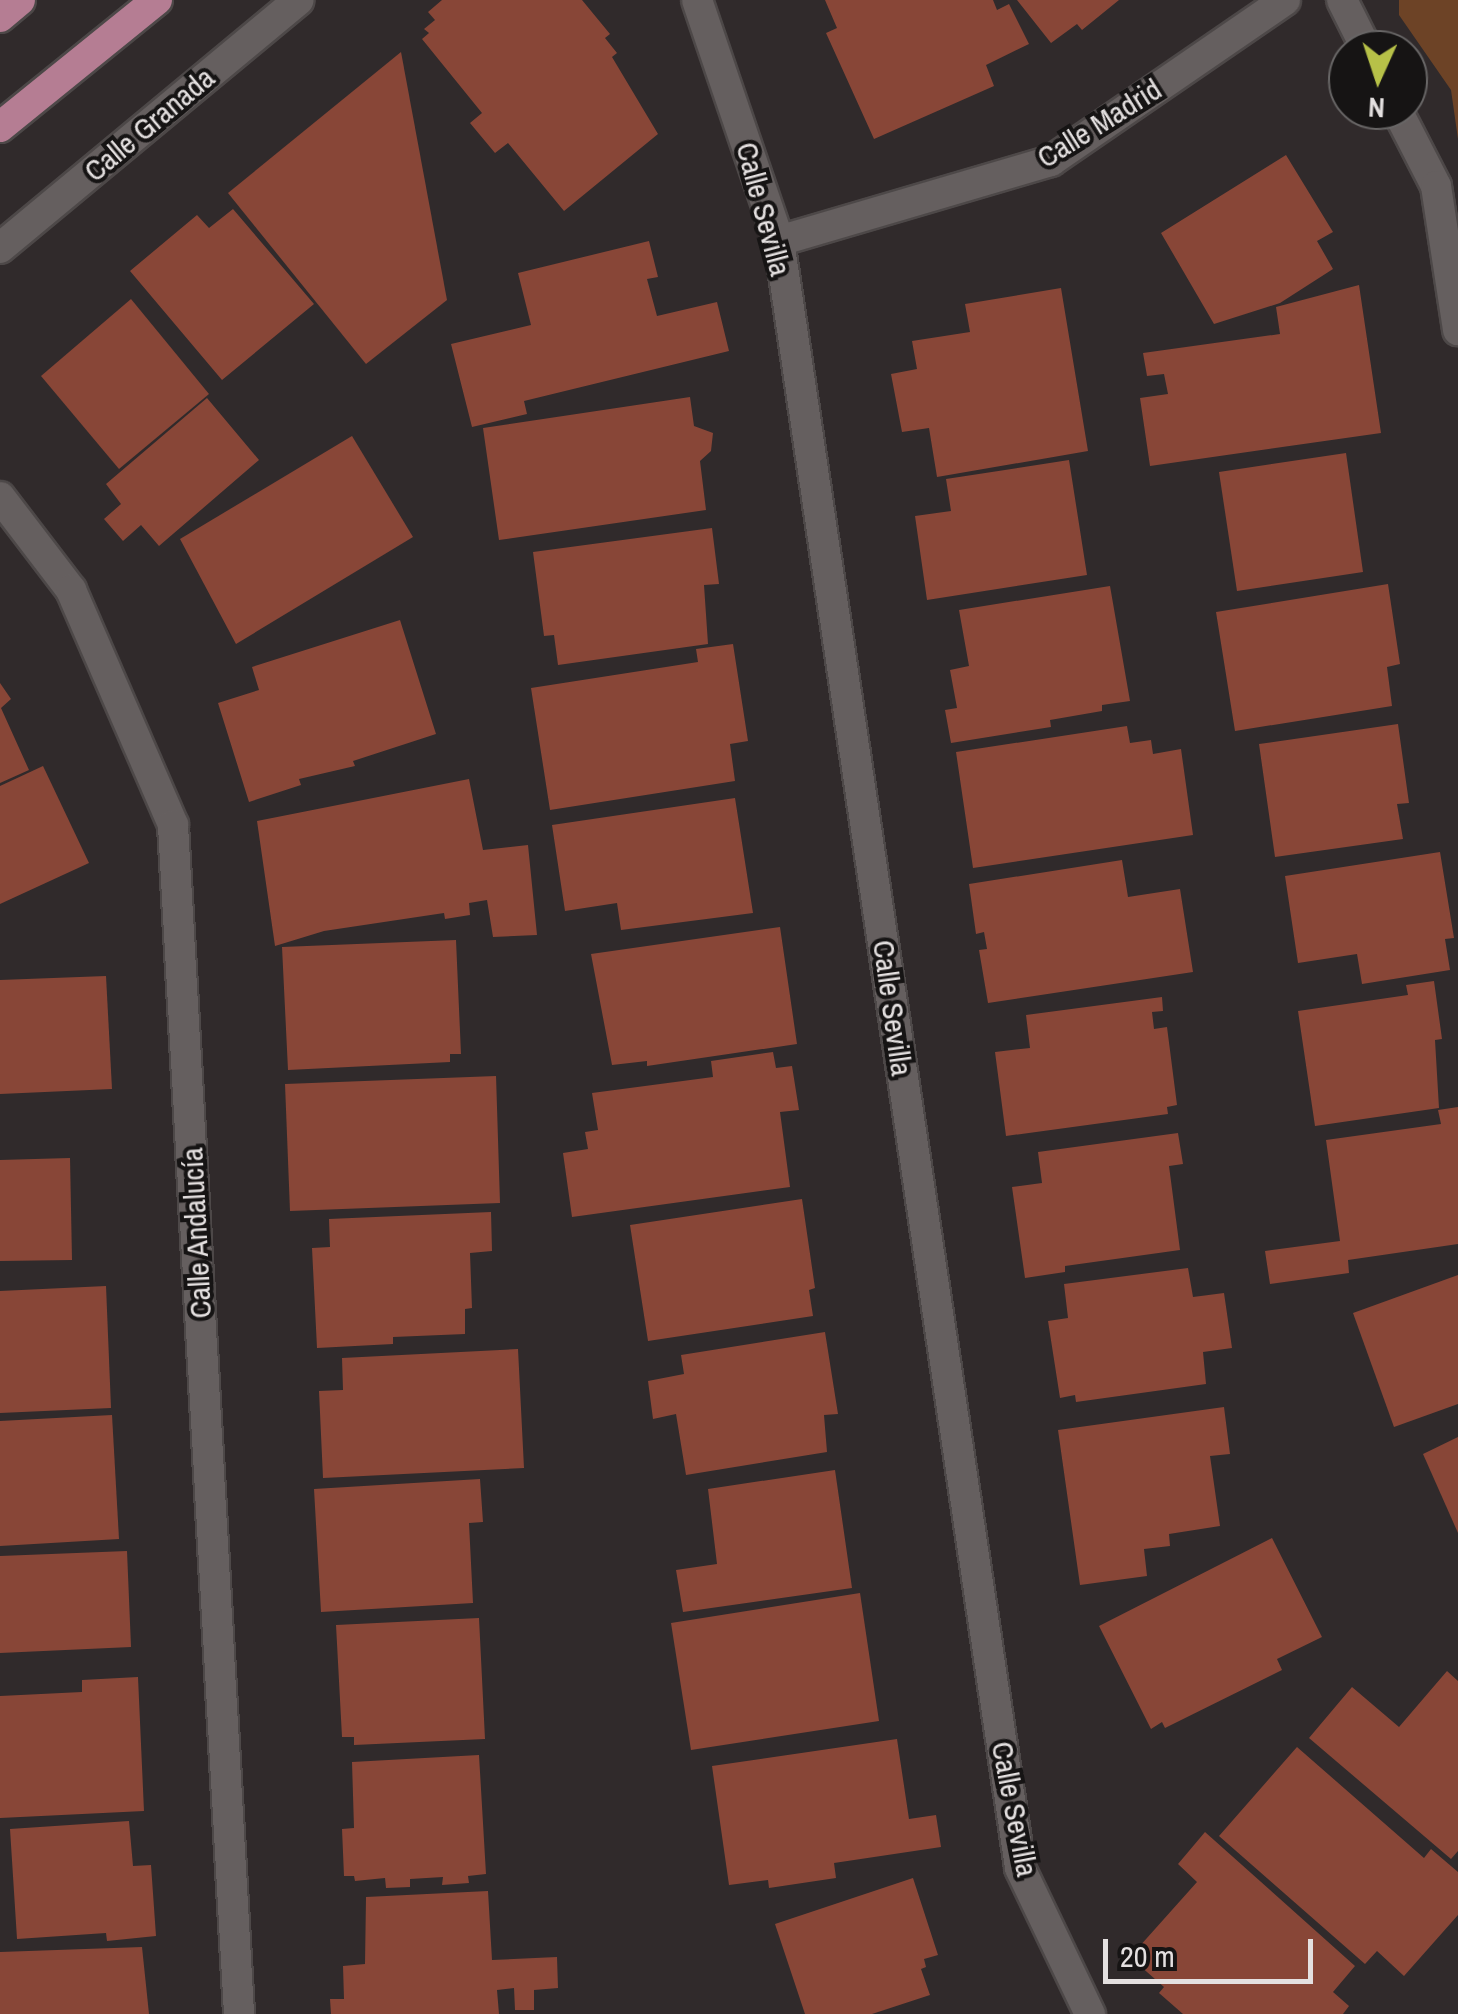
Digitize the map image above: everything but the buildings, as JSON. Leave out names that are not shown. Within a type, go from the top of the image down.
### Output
[{"type":"main road","points":[[0,17],[20,0]]},
{"type":"main road","points":[[0,127],[156,0]]},
{"type":"street","name":"Calle Granada","points":[[0,248],[299,0]]},
{"type":"street","name":"Calle Sevilla","points":[[697,0],[779,241],[1020,1868],[1090,2014]]},
{"type":"street","name":"Calle Madrid","points":[[779,241],[1051,161],[1284,0]]},
{"type":"street","points":[[1342,0],[1357,30]]},
{"type":"street","points":[[1408,130],[1436,186],[1458,330]]},
{"type":"street","name":"Calle Andalucía","points":[[0,497],[71,590],[173,824],[239,2014]]},
{"type":"shaded area","points":[[1399,0],[1458,0],[1458,139],[1451,90],[1428,57],[1428,30],[1409,30],[1399,15]]}]
